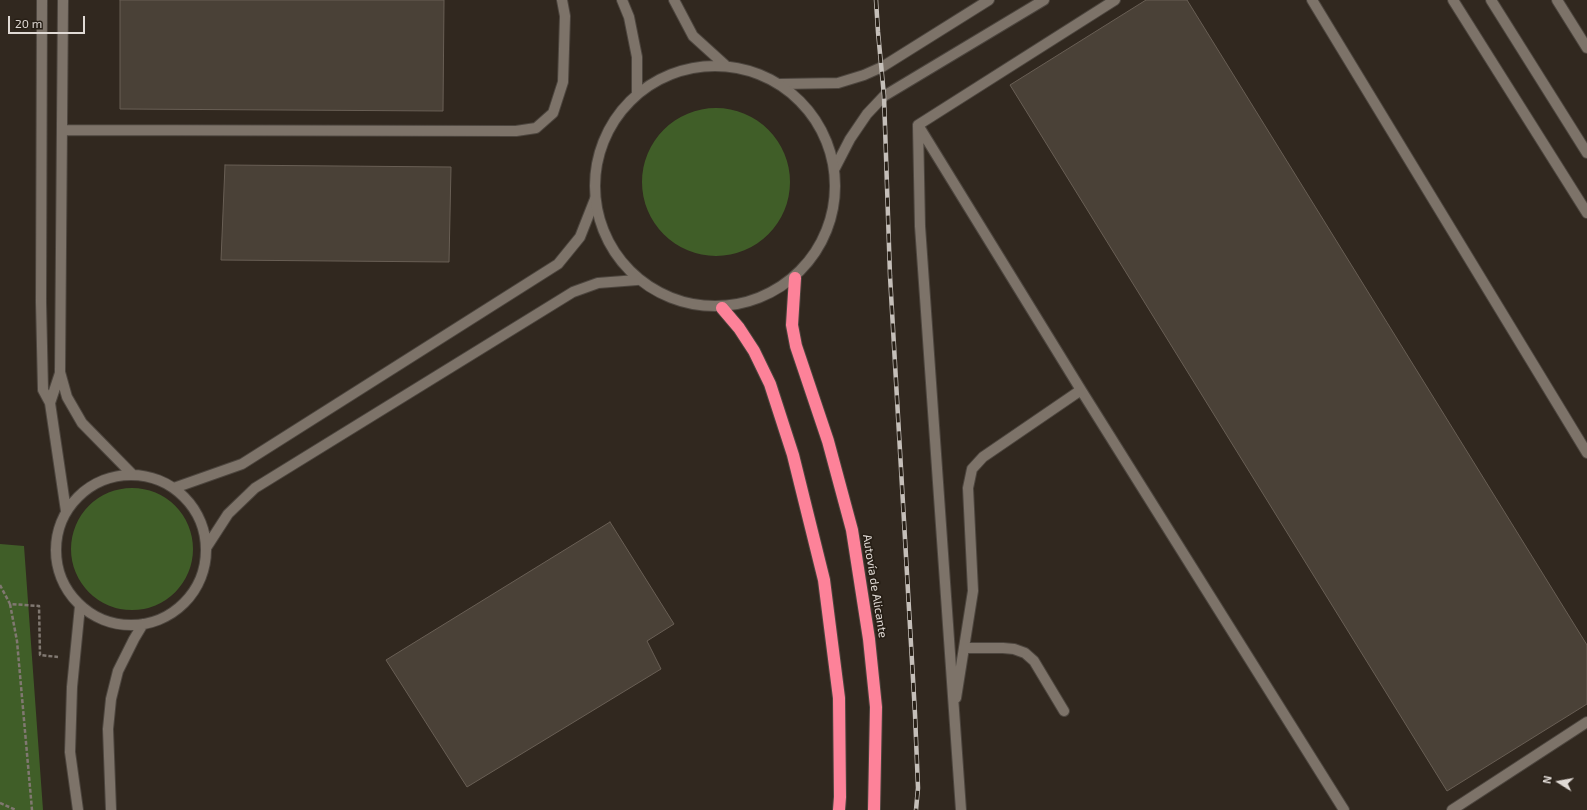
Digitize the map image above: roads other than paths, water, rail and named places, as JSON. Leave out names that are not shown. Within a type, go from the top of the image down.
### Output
[{"type":"highway","name":"Autovía de Alicante","points":[[795,278],[792,325],[796,346],[828,441],[852,530],[869,639],[876,707],[874,810]]},
{"type":"highway","points":[[722,308],[739,328],[750,345],[770,384],[793,455],[824,580],[839,698],[839,810]]},
{"type":"street","points":[[42,0],[41,302],[43,390],[50,403],[66,511]]},
{"type":"street","points":[[63,0],[60,372],[67,397],[82,423],[132,474]]},
{"type":"street","points":[[63,130],[516,131],[536,128],[553,113],[563,82],[565,16],[562,0]]},
{"type":"street","points":[[622,0],[629,17],[637,57],[637,94]]},
{"type":"street","points":[[674,0],[693,36],[725,65]]},
{"type":"street","points":[[780,84],[838,83],[864,75],[882,67],[989,0]]},
{"type":"street","points":[[835,168],[850,139],[867,114],[884,96],[1044,0]]},
{"type":"street","points":[[918,125],[1116,0]]},
{"type":"street","points":[[1312,0],[1587,454]]},
{"type":"street","points":[[1453,0],[1587,213]]},
{"type":"street","points":[[1491,0],[1587,153]]},
{"type":"street","points":[[1557,0],[1587,48]]},
{"type":"street","points":[[725,65],[763,75],[780,84],[806,106],[825,135],[835,168],[834,209],[820,247],[795,278],[761,299],[722,308],[692,306],[663,296],[637,280],[616,257],[602,229],[595,199],[597,160],[611,124],[637,94],[663,77],[694,67],[725,65]]},
{"type":"street","points":[[918,125],[1081,390],[1344,810]]},
{"type":"street","points":[[918,125],[920,226],[961,810]]},
{"type":"street","points":[[174,488],[242,464],[558,264],[580,237],[595,199]]},
{"type":"street","points":[[206,548],[228,514],[255,488],[573,292],[598,283],[637,280]]},
{"type":"street","points":[[50,403],[60,372]]},
{"type":"street","points":[[954,716],[973,591],[968,488],[972,469],[983,457],[1081,390]]},
{"type":"street","points":[[132,474],[147,476],[174,488],[188,500],[197,514],[204,531],[206,548],[205,566],[199,582],[189,598],[169,615],[157,621],[143,624],[127,626],[110,623],[94,616],[80,606],[69,593],[61,578],[56,562],[56,544],[59,527],[66,511],[83,491],[106,478],[132,474]]},
{"type":"street","points":[[78,810],[70,752],[72,687],[80,606]]},
{"type":"street","points":[[111,810],[108,729],[111,699],[118,671],[143,624]]},
{"type":"street","points":[[964,648],[1003,648],[1014,649],[1025,653],[1034,661],[1064,711]]},
{"type":"street","points":[[1452,810],[1587,722]]},
{"type":"railway","points":[[876,0],[884,96],[890,276],[915,714],[918,788],[916,810]]}]
